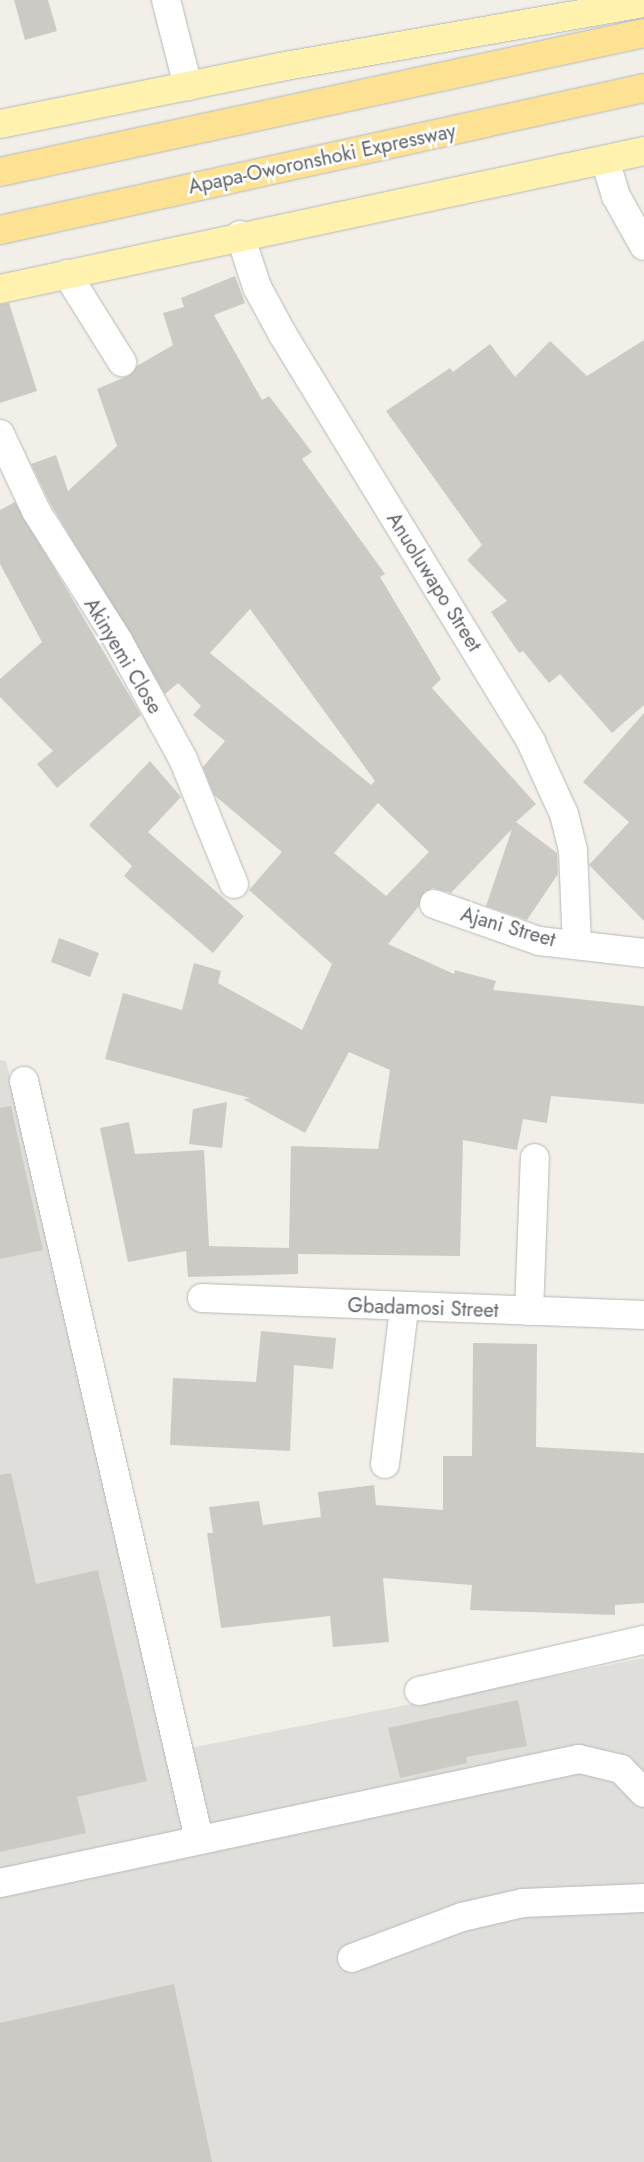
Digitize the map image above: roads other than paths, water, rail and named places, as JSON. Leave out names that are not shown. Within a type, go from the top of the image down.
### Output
[{"type":"highway","points":[[0,172],[644,33]]},
{"type":"highway","name":"Apapa-Oworonshoki Expressway","points":[[0,230],[644,88]]},
{"type":"main road","points":[[0,124],[584,8],[644,3]]},
{"type":"main road","points":[[0,289],[240,235],[605,160],[644,150]]},
{"type":"street","points":[[166,0],[188,86]]},
{"type":"street","points":[[605,160],[616,196],[644,246]]},
{"type":"street","name":"Anuoluwapo Street","points":[[240,235],[257,287],[283,336],[531,742],[564,814],[573,851],[577,945]]},
{"type":"street","points":[[67,274],[122,362]]},
{"type":"street","name":"Akinyemi Close","points":[[0,434],[36,511],[119,642],[183,759],[234,884]]},
{"type":"street","name":"Ajani Street","points":[[434,904],[539,941],[644,953]]},
{"type":"street","points":[[24,1081],[199,1839]]},
{"type":"street","points":[[529,1311],[536,1158]]},
{"type":"street","name":"Gbadamosi Street","points":[[202,1298],[404,1309],[644,1315]]},
{"type":"street","points":[[385,1464],[404,1309]]},
{"type":"street","points":[[419,1691],[644,1640]]},
{"type":"street","points":[[0,1883],[579,1759],[621,1769],[644,1793]]},
{"type":"street","points":[[352,1958],[462,1917],[523,1902],[644,1898]]}]
